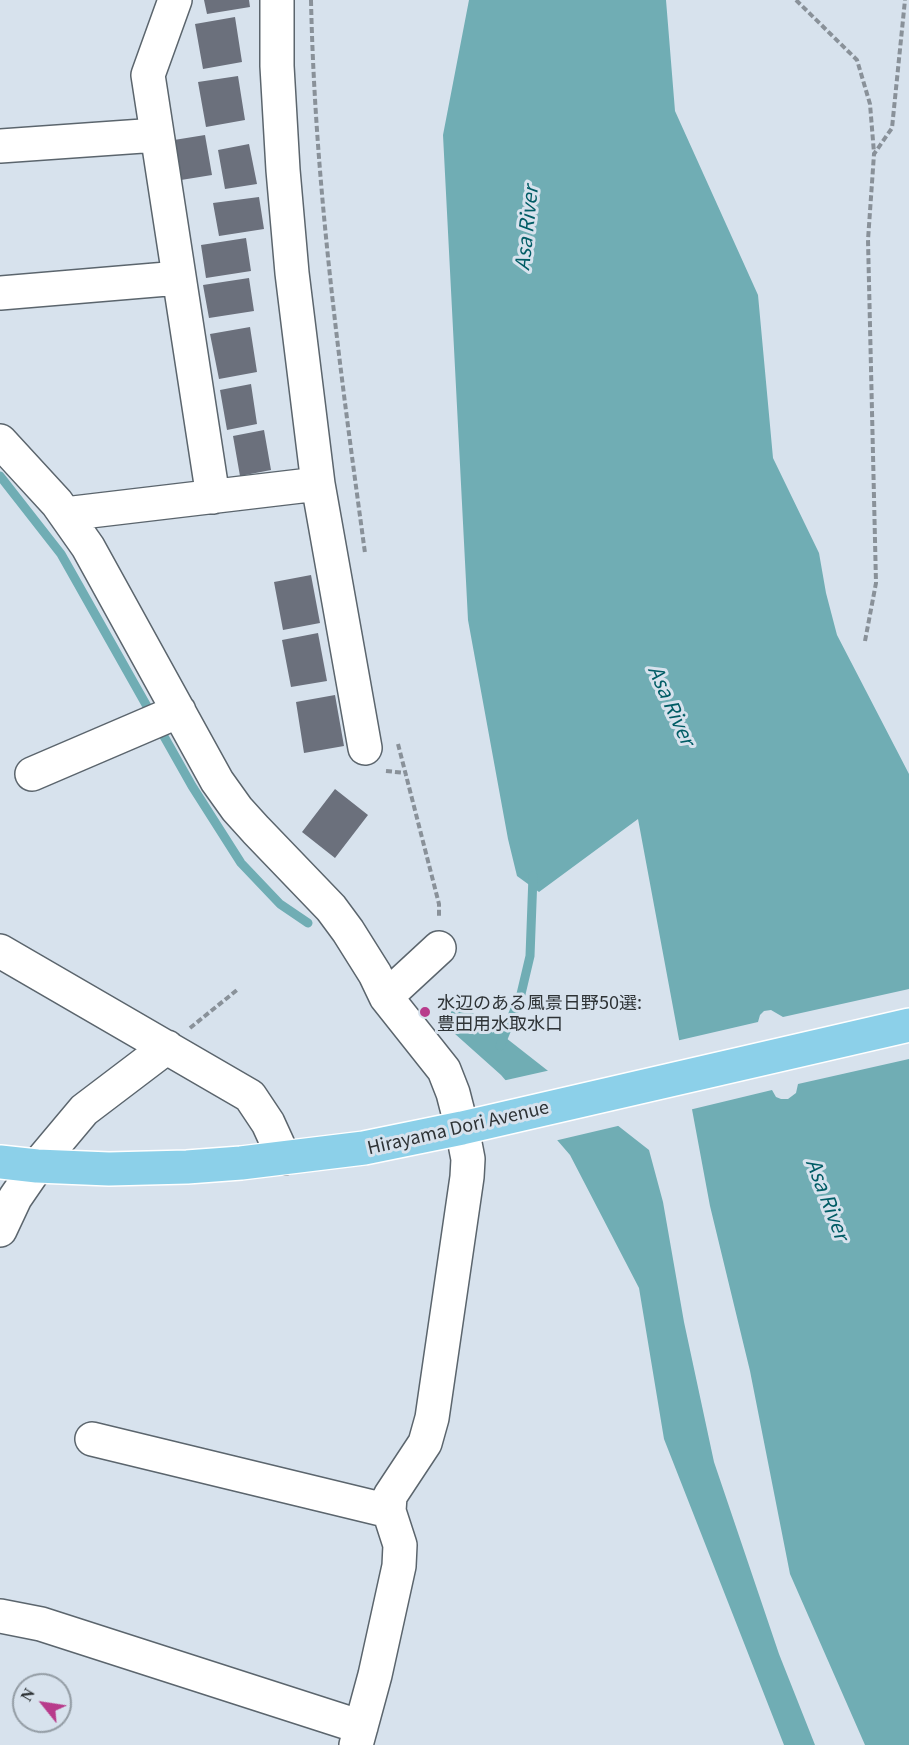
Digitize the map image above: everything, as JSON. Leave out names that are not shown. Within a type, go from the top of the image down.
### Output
[{"type":"main road","name":"Hirayama Dori Avenue","points":[[0,1162],[37,1166],[109,1168],[187,1167],[364,1148],[462,1128],[909,1025]]},
{"type":"street","points":[[175,0],[148,75],[213,497]]},
{"type":"street","points":[[277,0],[277,66],[292,273],[318,484],[365,748]]},
{"type":"street","points":[[0,146],[158,135]]},
{"type":"street","points":[[0,293],[179,278]]},
{"type":"street","points":[[0,441],[65,514],[88,547],[163,717],[256,830],[331,908],[364,957],[386,997],[444,1070],[453,1093],[468,1159],[432,1418],[424,1443],[390,1496],[389,1511],[400,1545],[399,1566],[375,1675],[358,1736],[41,1624],[0,1616]]},
{"type":"street","points":[[65,514],[318,484]]},
{"type":"street","points":[[32,774],[163,717]]},
{"type":"street","points":[[386,997],[439,948]]},
{"type":"street","points":[[0,951],[250,1096],[268,1123],[284,1158]]},
{"type":"street","points":[[0,1230],[15,1198],[37,1166],[84,1110],[167,1047]]},
{"type":"street","points":[[92,1439],[389,1511]]},
{"type":"path","points":[[311,0],[317,137],[325,235],[335,332],[366,565]]},
{"type":"path","points":[[796,0],[857,60],[870,104],[874,154],[868,240],[876,583],[865,641]]},
{"type":"path","points":[[874,154],[892,128],[905,0]]},
{"type":"path","points":[[396,735],[439,904],[439,948]]},
{"type":"path","points":[[167,1047],[237,990]]},
{"type":"water","name":"Asa River","points":[[469,0],[666,0],[675,111],[758,295],[773,458],[819,553],[837,635],[909,774],[909,1745],[865,1745],[790,1574],[750,1371],[710,1206],[638,819],[539,892],[517,876],[508,839],[468,620],[443,135]]},
{"type":"water","points":[[455,1004],[478,1016],[649,1150],[663,1202],[684,1322],[714,1462],[779,1654],[815,1745],[784,1745],[664,1439],[639,1288],[570,1155],[501,1075],[445,1025]]},
{"type":"pier","points":[[909,989],[909,1059],[798,1084],[796,1093],[788,1099],[776,1097],[772,1090],[689,1110],[676,1041],[758,1022],[764,1011],[771,1010],[783,1017]]},
{"type":"pier","points":[[551,1070],[622,1125],[554,1141],[502,1081]]},
{"type":"building","points":[[204,0],[249,0],[250,7],[207,14]]},
{"type":"building","points":[[235,17],[242,62],[203,69],[195,24]]},
{"type":"building","points":[[238,76],[245,120],[206,127],[198,82]]},
{"type":"building","points":[[205,135],[212,175],[181,180],[174,140]]},
{"type":"building","points":[[249,144],[257,184],[225,189],[218,150]]},
{"type":"building","points":[[259,197],[264,229],[219,236],[213,203]]},
{"type":"building","points":[[246,238],[251,271],[206,278],[201,245]]},
{"type":"building","points":[[249,278],[254,311],[209,318],[203,285]]},
{"type":"building","points":[[250,327],[257,372],[219,379],[210,334]]},
{"type":"building","points":[[251,384],[257,424],[227,430],[220,390]]},
{"type":"building","points":[[264,430],[271,470],[240,476],[233,436]]},
{"type":"building","points":[[311,575],[320,623],[283,630],[274,582]]},
{"type":"building","points":[[318,633],[327,681],[291,687],[282,640]]},
{"type":"building","points":[[335,695],[344,746],[304,753],[296,702]]},
{"type":"building","points":[[335,789],[368,815],[335,858],[302,832]]},
{"type":"waterway","points":[[0,476],[61,554],[192,786],[241,863],[280,904],[308,923]]},
{"type":"waterway","points":[[500,1046],[521,994],[530,956],[533,876]]},
{"type":"place","name":"水辺のある風景日野50選: 豊田用水取水口","points":[[425,1012]]}]
